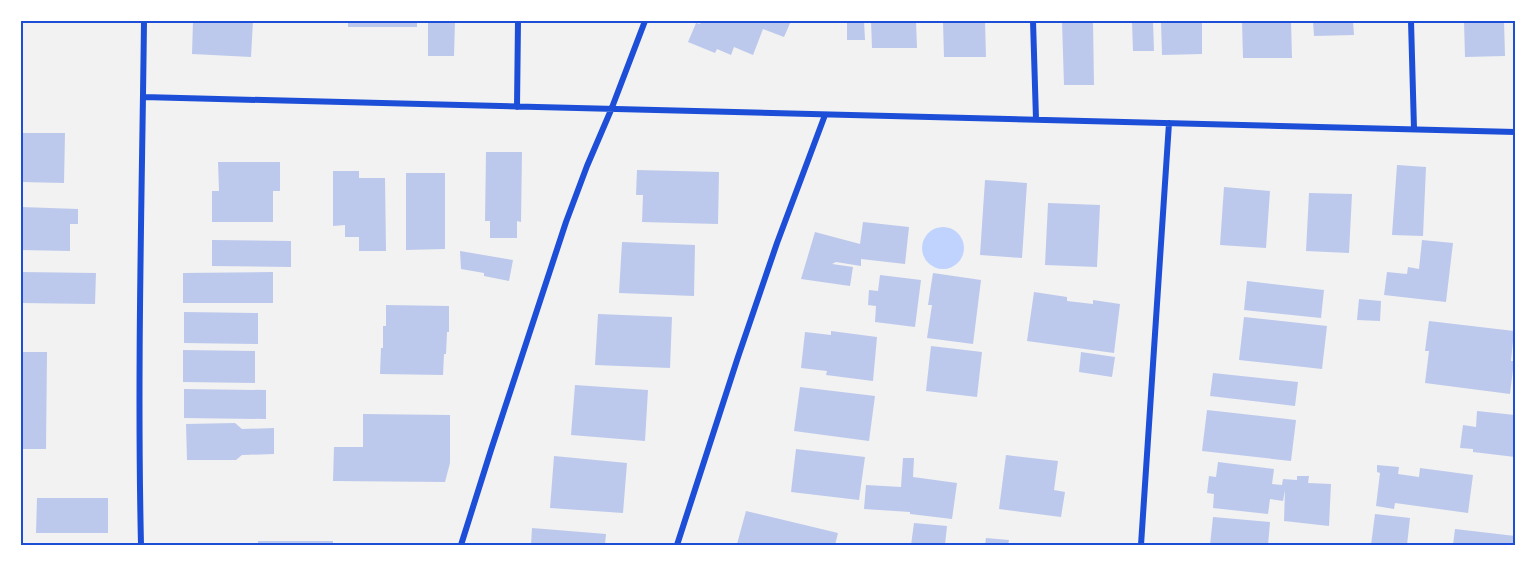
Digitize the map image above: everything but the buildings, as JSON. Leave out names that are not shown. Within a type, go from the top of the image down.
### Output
[{"type":"street","points":[[141,545],[140,249],[144,21]]},
{"type":"street","points":[[517,107],[518,21]]},
{"type":"street","points":[[461,545],[566,222],[645,21]]},
{"type":"street","points":[[1033,21],[1036,119]]},
{"type":"street","points":[[1411,21],[1414,129]]},
{"type":"street","points":[[143,97],[1515,132]]},
{"type":"street","points":[[677,545],[777,243],[825,115]]},
{"type":"street","points":[[1142,545],[1169,123]]},
{"type":"water","points":[[943,227],[958,233],[964,248],[958,263],[943,269],[928,263],[922,248],[928,233]]}]
